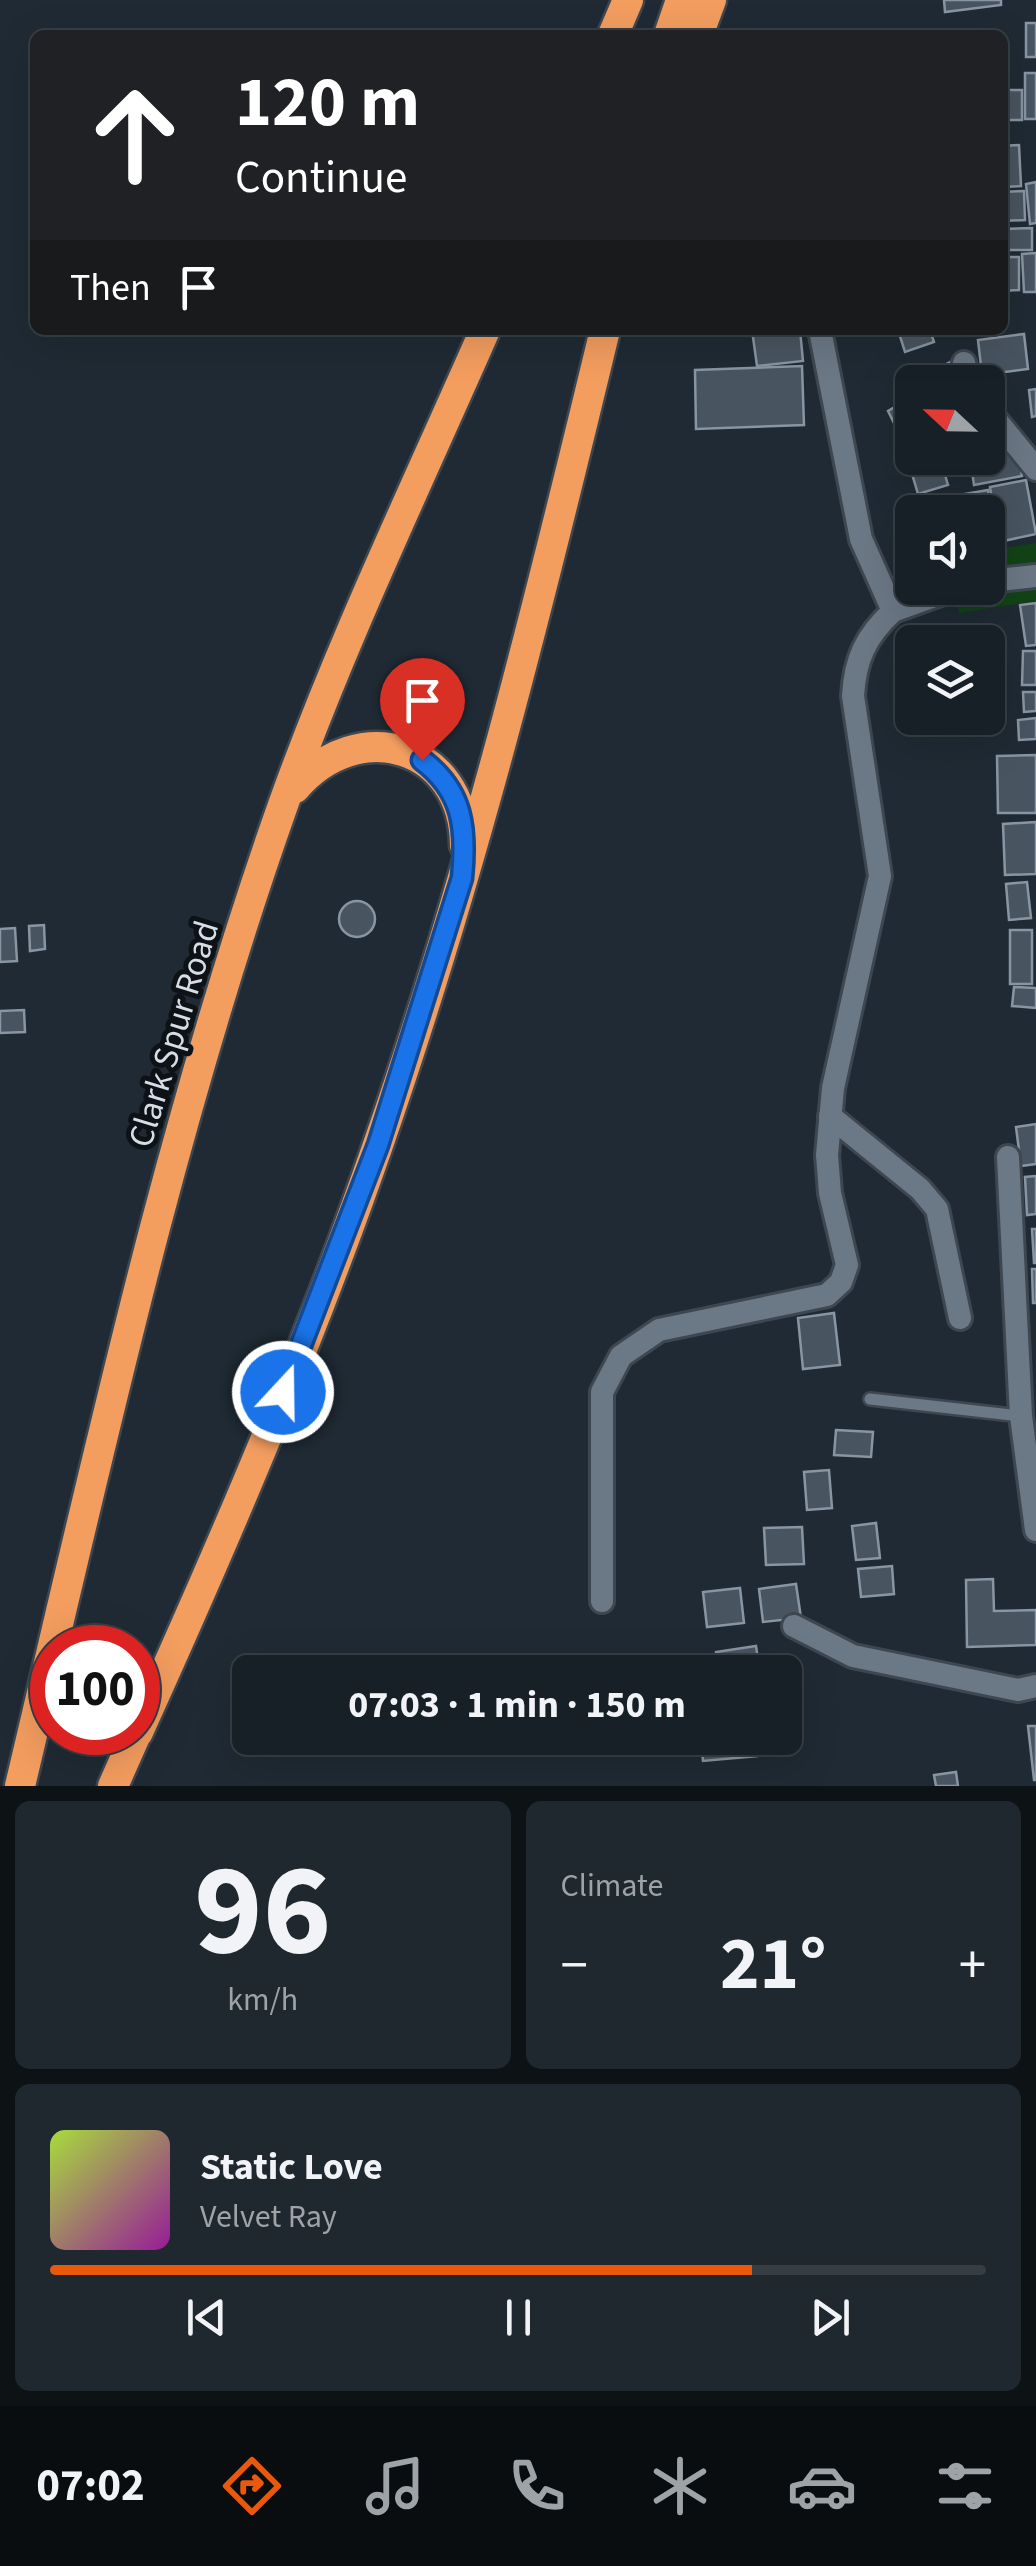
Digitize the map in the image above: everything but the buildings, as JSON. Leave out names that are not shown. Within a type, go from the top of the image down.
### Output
[{"type":"highway","points":[[615,30],[628,0]]},
{"type":"highway","points":[[671,30],[680,0]]},
{"type":"highway","points":[[700,30],[712,0]]},
{"type":"highway","name":"Clark Spur Road","points":[[20,1786],[85,1496],[140,1283],[282,806],[323,700],[483,335]]},
{"type":"highway","points":[[160,1679],[270,1424],[364,1182],[462,878],[517,690],[604,335]]},
{"type":"highway","points":[[282,806],[315,767],[343,751],[375,746],[407,752],[435,770],[456,796],[465,827],[462,878]]},
{"type":"highway","points":[[113,1786],[127,1755]]},
{"type":"street","points":[[821,335],[861,539],[893,611]]},
{"type":"street","points":[[1005,431],[1036,469]]},
{"type":"street","points":[[1005,579],[1036,576]]},
{"type":"street","points":[[602,1601],[602,1392],[621,1356],[659,1330],[827,1295],[841,1282],[848,1266],[830,1193],[830,1116],[843,1038],[880,876],[853,696],[855,668],[870,632],[893,611],[910,605]]},
{"type":"street","points":[[830,1116],[896,1168],[937,1209],[960,1318]]},
{"type":"street","points":[[1008,1157],[1021,1416],[1033,1478],[1036,1530]]},
{"type":"street","points":[[794,1626],[853,1656],[1018,1690],[1036,1686]]},
{"type":"lane","points":[[870,1399],[1021,1416]]},
{"type":"green space","points":[[1036,543],[1036,601],[959,613],[958,605],[1005,605],[1005,548]]},
{"type":"route","points":[[283,1392],[378,1145],[462,878],[465,827],[461,810],[446,781],[422,760]]}]
